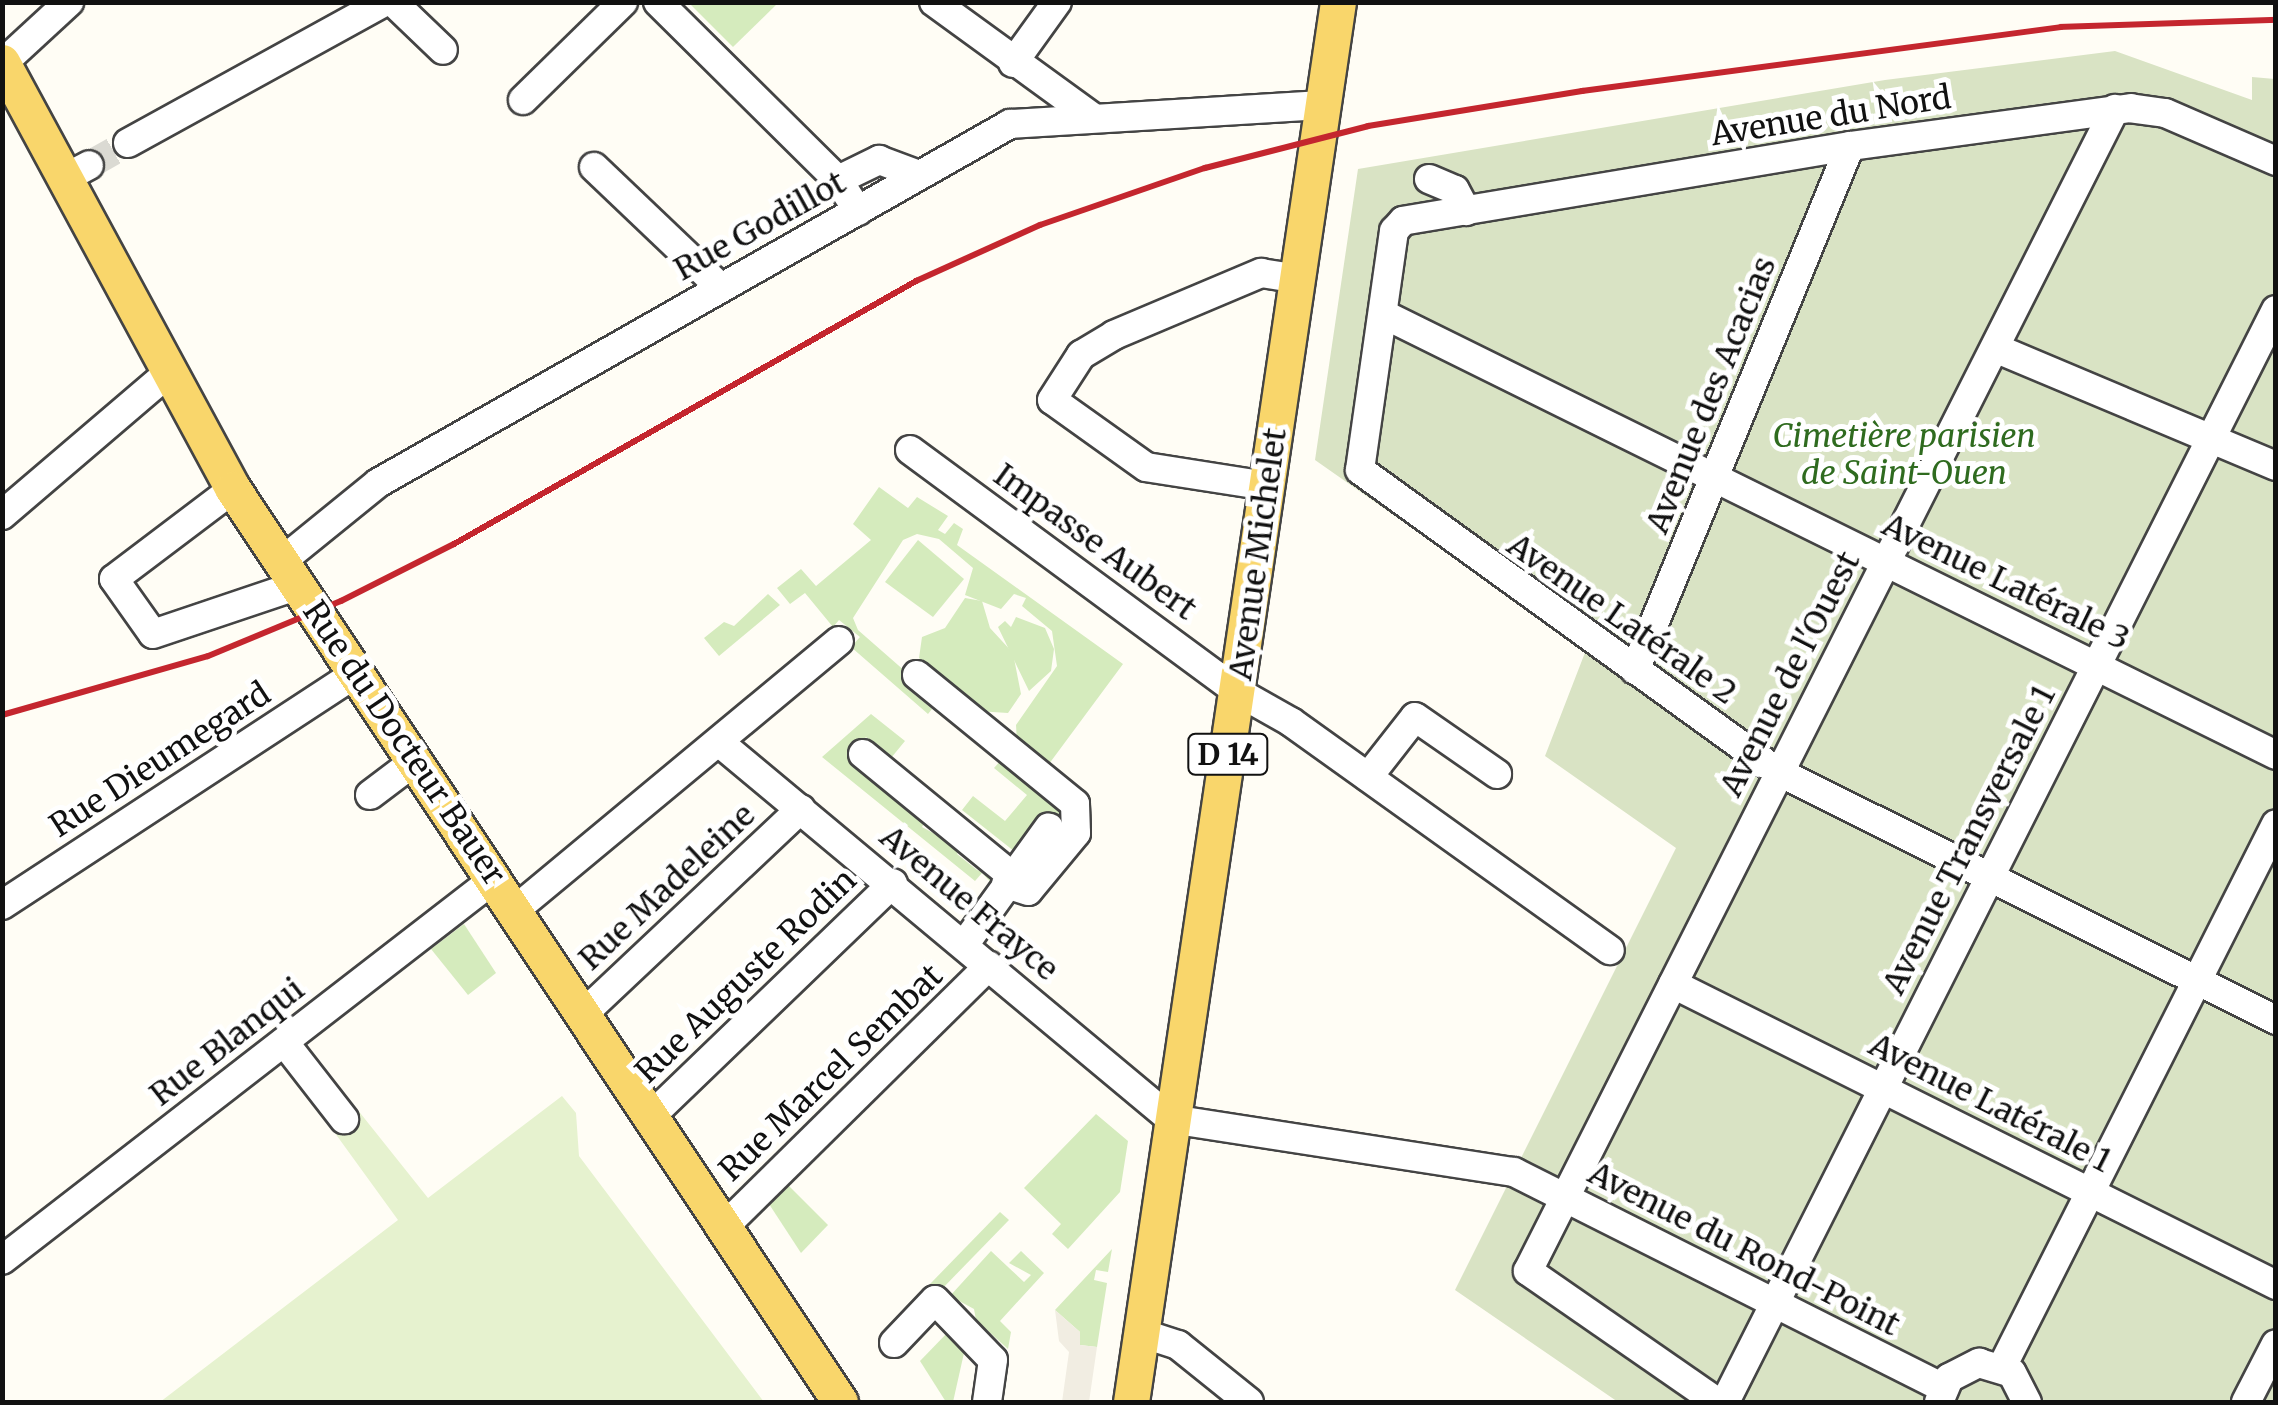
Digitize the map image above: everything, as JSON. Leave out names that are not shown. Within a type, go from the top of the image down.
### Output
[{"type":"main road","name":"Avenue Michelet","points":[[1131,1402],[1324,105],[1334,3]]},
{"type":"main road","name":"Rue du Docteur Bauer","points":[[3,62],[77,172],[168,373],[233,488],[516,910],[648,1119],[840,1402]]},
{"type":"street","points":[[3,62],[68,2]]},
{"type":"street","points":[[128,143],[385,2]]},
{"type":"street","points":[[393,2],[443,50]]},
{"type":"street","points":[[523,100],[623,2]]},
{"type":"street","points":[[658,2],[838,180],[858,211]]},
{"type":"street","points":[[934,2],[1092,117]]},
{"type":"street","points":[[1022,121],[1021,69],[1058,2]]},
{"type":"street","name":"Rue Godillot","points":[[290,573],[378,483],[919,175],[1022,121],[1324,105]]},
{"type":"street","name":"Avenue du Nord","points":[[1382,314],[1394,230],[1409,220],[1850,146],[2114,109],[2154,109],[2276,161]]},
{"type":"street","name":"Avenue de l'Ouest","points":[[1721,1402],[1528,1271],[2114,109]]},
{"type":"street","name":"Avenue des Acacias","points":[[1635,670],[1850,146]]},
{"type":"street","points":[[838,180],[878,160],[919,175]]},
{"type":"street","points":[[594,167],[721,288]]},
{"type":"street","points":[[1429,179],[1455,190],[1466,212]]},
{"type":"street","points":[[1267,486],[1146,467],[1052,400],[1082,356],[1114,335],[1261,274],[1298,279]]},
{"type":"street","name":"Avenue Transversale 1","points":[[1721,1402],[2276,310]]},
{"type":"street","name":"Avenue Latérale 3","points":[[1382,314],[2276,755]]},
{"type":"street","name":"Avenue Latérale 2","points":[[1382,314],[1363,478],[1780,772],[2276,1020]]},
{"type":"street","points":[[1995,348],[2276,466]]},
{"type":"street","points":[[2,514],[168,373]]},
{"type":"street","name":"Impasse Aubert","points":[[910,450],[1238,692],[1368,777],[1610,950]]},
{"type":"street","points":[[233,488],[114,579],[153,634],[290,573]]},
{"type":"street","points":[[516,910],[839,640]]},
{"type":"street","name":"Rue Dieumegard","points":[[2,905],[356,673]]},
{"type":"street","points":[[862,754],[1028,891],[1076,833],[1075,804],[918,676]]},
{"type":"street","points":[[1368,777],[1415,717],[1497,774]]},
{"type":"street","name":"Avenue Frayce","points":[[720,743],[1171,1119]]},
{"type":"street","points":[[370,795],[415,761]]},
{"type":"street","name":"Rue Madeleine","points":[[581,1016],[800,808]]},
{"type":"street","points":[[2002,1367],[2276,824]]},
{"type":"street","points":[[964,944],[1049,827]]},
{"type":"street","name":"Rue Blanqui","points":[[2,1260],[494,879]]},
{"type":"street","name":"Rue Auguste Rodin","points":[[648,1119],[893,884]]},
{"type":"street","name":"Rue Marcel Sembat","points":[[722,1229],[989,966]]},
{"type":"street","name":"Avenue Latérale 1","points":[[1673,984],[2276,1285]]},
{"type":"street","points":[[284,1042],[344,1119]]},
{"type":"street","name":"Avenue du Rond-Point","points":[[1171,1119],[1514,1172],[1774,1304],[1941,1395]]},
{"type":"street","points":[[894,1344],[936,1300],[993,1360],[987,1402]]},
{"type":"street","points":[[1141,1333],[1178,1345],[1248,1402]]},
{"type":"street","points":[[2246,1402],[2276,1344]]},
{"type":"street","points":[[1941,1395],[1968,1366],[2002,1367],[2019,1382],[2027,1402]]},
{"type":"green space","points":[[689,3],[778,3],[733,47]]},
{"type":"green space","name":"Cimetière parisien de Saint-Ouen","points":[[2115,51],[2252,100],[2252,77],[2275,79],[2275,1402],[1618,1402],[1455,1290],[1507,1186],[1524,1183],[1516,1168],[1676,848],[1545,756],[1586,650],[1315,460],[1358,169],[1885,80]]},
{"type":"green space","points":[[879,487],[908,508],[917,497],[948,516],[938,530],[945,534],[954,523],[963,529],[957,545],[1123,664],[1046,768],[1017,742],[1016,725],[1057,666],[1052,631],[1022,606],[1026,598],[1014,594],[1001,609],[965,595],[973,568],[939,539],[917,534],[903,540],[853,618],[858,630],[906,672],[908,689],[932,709],[928,714],[851,647],[860,637],[839,620],[833,627],[805,593],[790,604],[777,588],[801,569],[816,586],[871,540],[853,524]]},
{"type":"green space","points":[[918,540],[964,579],[933,617],[885,582]]},
{"type":"green space","points":[[768,594],[780,605],[719,656],[704,638],[724,622],[734,626]]},
{"type":"green space","points":[[965,598],[982,601],[990,628],[1013,653],[1021,694],[1008,713],[977,711],[919,658],[922,637],[945,628]]},
{"type":"green space","points":[[1016,617],[1045,628],[1054,649],[1051,671],[1029,691],[998,627],[1005,621],[1011,627]]},
{"type":"green space","points":[[871,714],[905,741],[891,758],[866,737],[847,755],[926,820],[922,827],[961,848],[957,854],[977,870],[996,876],[997,889],[982,873],[975,881],[822,757]]},
{"type":"green space","points":[[1002,759],[1054,795],[1067,821],[1019,855],[962,810],[973,796],[1005,821],[1027,795],[994,768]]},
{"type":"green space","points":[[464,924],[496,973],[468,995],[431,949]]},
{"type":"green space","points":[[562,1096],[576,1113],[579,1156],[764,1402],[160,1402],[398,1220],[332,1129],[357,1109],[428,1198]]},
{"type":"green space","points":[[1096,1114],[1128,1141],[1120,1192],[1068,1249],[1052,1234],[1061,1224],[1024,1188]]},
{"type":"green space","points":[[788,1185],[828,1225],[801,1253],[769,1204]]},
{"type":"green space","points":[[1000,1212],[1009,1220],[939,1292],[930,1284]]},
{"type":"green space","points":[[1112,1249],[1108,1272],[1096,1270],[1094,1280],[1107,1283],[1097,1347],[1080,1345],[1080,1332],[1055,1310]]},
{"type":"green space","points":[[991,1251],[1024,1282],[1031,1275],[1009,1263],[1021,1251],[1044,1273],[1000,1321],[1011,1332],[1008,1349],[976,1320],[974,1309],[950,1296]]},
{"type":"green space","points":[[950,1330],[966,1344],[953,1402],[946,1402],[920,1361]]},
{"type":"shaded area","points":[[1055,1310],[1080,1332],[1080,1345],[1097,1347],[1089,1402],[1062,1402],[1069,1352],[1059,1341]]},
{"type":"tunnel","points":[[89,165],[128,143]]},
{"type":"railway","points":[[2,715],[208,656],[341,601],[454,544],[916,281],[1040,225],[1205,168],[1368,126],[1582,91],[2061,27],[2276,20]]}]
